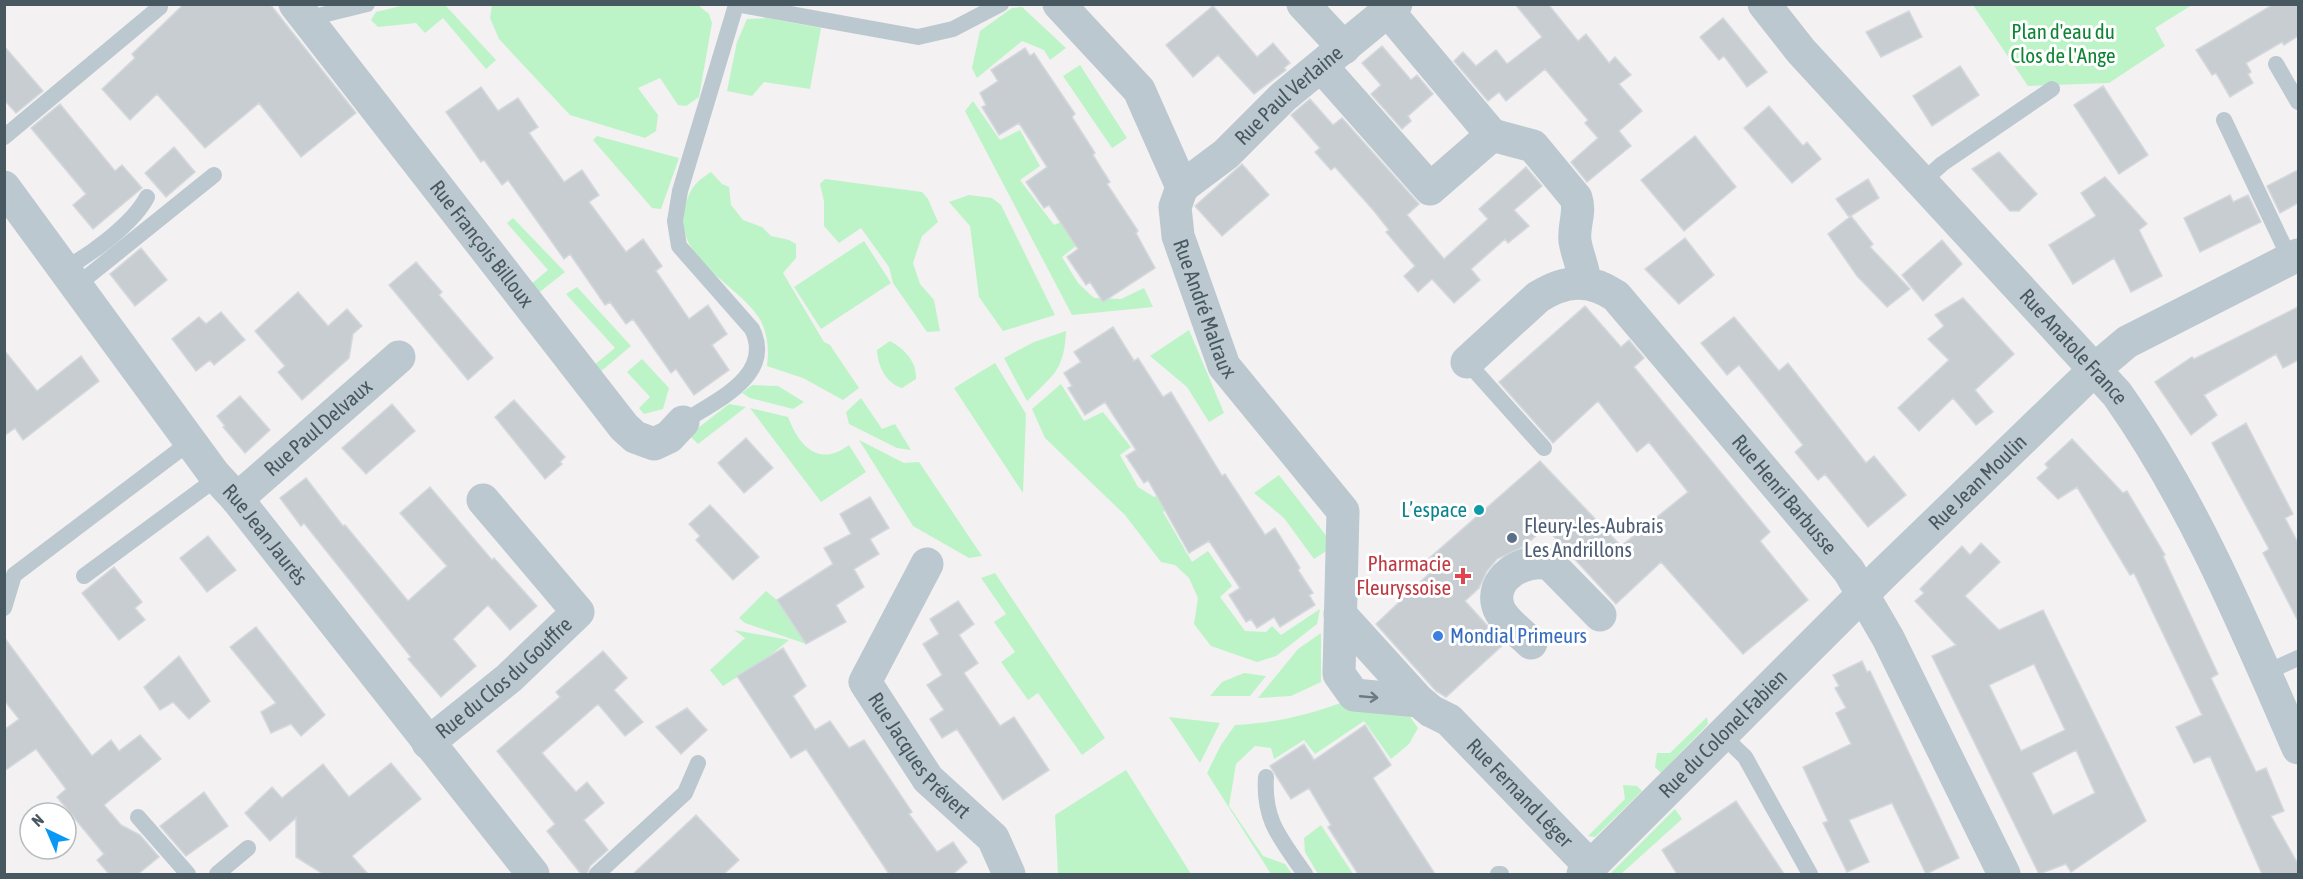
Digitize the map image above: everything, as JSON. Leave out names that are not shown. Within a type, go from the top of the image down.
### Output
[{"type":"street","points":[[1059,4],[1139,90],[1182,188]]},
{"type":"street","points":[[1303,4],[1333,57],[1430,189],[1492,135]]},
{"type":"street","name":"Rue Anatole France","points":[[1764,4],[1801,51],[2095,369],[2140,427],[2215,561],[2298,748]]},
{"type":"street","points":[[1392,8],[1492,135],[1533,146],[1576,198],[1579,206],[1575,240],[1584,265],[1585,283],[1562,284],[1538,297],[1467,362]]},
{"type":"street","name":"Rue Paul Verlaine","points":[[1182,188],[1226,154],[1283,97],[1392,8]]},
{"type":"street","name":"Rue François Billoux","points":[[300,12],[624,427],[635,437],[654,444],[669,436],[683,422]]},
{"type":"street","name":"Rue Jean Jaurès","points":[[4,187],[190,442],[533,874]]},
{"type":"street","name":"Rue André Malraux","points":[[1182,188],[1175,207],[1178,236],[1224,366],[1343,511],[1339,674],[1354,695],[1419,701]]},
{"type":"street","name":"Rue Jean Moulin","points":[[1863,595],[2095,369],[2127,342],[2294,257]]},
{"type":"street","name":"Rue Henri Barbusse","points":[[1585,283],[1599,286],[1616,296],[1849,571],[1888,638],[2004,874]]},
{"type":"street","name":"Rue Paul Delvaux","points":[[227,488],[399,357]]},
{"type":"street","name":"Rue du Clos du Gouffre","points":[[428,743],[508,678],[578,612],[483,500]]},
{"type":"street","points":[[1531,643],[1500,611],[1497,597],[1500,582],[1513,570],[1527,563],[1540,561],[1550,564],[1600,615]]},
{"type":"street","name":"Rue Jacques Prévert","points":[[927,564],[865,682],[928,778],[993,838],[1009,874]]},
{"type":"street","name":"Rue du Colonel Fabien","points":[[1587,871],[1863,595]]},
{"type":"street","points":[[1340,614],[1419,701]]},
{"type":"street","name":"Rue Fernand Léger","points":[[1419,701],[1431,711],[1449,720],[1587,871]]},
{"type":"lane","points":[[300,12],[367,4]]},
{"type":"lane","points":[[683,422],[748,378],[756,362],[757,339],[752,329],[679,246],[675,232],[680,191],[736,5],[918,37],[953,29],[1001,4]]},
{"type":"lane","points":[[4,137],[160,7]]},
{"type":"lane","points":[[2276,64],[2298,102]]},
{"type":"lane","points":[[1922,183],[1942,164],[2052,89]]},
{"type":"lane","points":[[2224,120],[2294,257]]},
{"type":"lane","points":[[70,278],[214,175]]},
{"type":"lane","points":[[70,278],[83,259],[141,210],[147,197]]},
{"type":"lane","points":[[1467,362],[1544,448]]},
{"type":"lane","points":[[4,608],[14,575],[190,442]]},
{"type":"lane","points":[[84,576],[227,488]]},
{"type":"lane","points":[[2265,673],[2298,658]]},
{"type":"lane","points":[[1723,736],[1744,757],[1810,874]]},
{"type":"lane","points":[[597,874],[685,793],[698,763]]},
{"type":"lane","points":[[1266,777],[1265,799],[1268,815],[1305,874]]},
{"type":"lane","points":[[138,817],[188,874]]},
{"type":"lane","points":[[217,874],[248,848]]},
{"type":"green space","points":[[409,4],[445,5],[496,60],[486,69],[443,18],[425,33],[416,23],[378,27],[371,20],[376,12]]},
{"type":"green space","points":[[492,5],[698,5],[709,14],[712,23],[699,97],[686,106],[678,105],[660,78],[638,88],[658,115],[656,131],[645,138],[570,115],[499,39],[490,18]]},
{"type":"green space","name":"Plan d'eau du Clos de l'Ange","points":[[1973,5],[2192,5],[2155,28],[2165,46],[2109,83],[2028,86]]},
{"type":"green space","points":[[1022,7],[1066,48],[1050,60],[1044,50],[1022,41],[977,78],[972,68],[980,31],[1012,8]]},
{"type":"green space","points":[[767,18],[821,28],[810,89],[764,82],[752,96],[727,91],[737,42],[747,19]]},
{"type":"green space","points":[[1080,65],[1127,138],[1112,148],[1063,76]]},
{"type":"green space","points":[[973,101],[1000,140],[1020,130],[1040,166],[1020,180],[1054,225],[1068,219],[1081,242],[1062,257],[1078,283],[1094,298],[1121,299],[1144,288],[1153,307],[1072,315],[965,111]]},
{"type":"green space","points":[[597,136],[679,158],[661,209],[652,208],[593,140]]},
{"type":"green space","points":[[711,172],[722,184],[729,187],[731,205],[743,220],[762,227],[771,236],[796,244],[796,258],[783,273],[824,342],[830,345],[859,388],[843,400],[803,378],[767,366],[767,343],[761,321],[751,308],[697,256],[688,242],[683,225],[685,207],[691,191]]},
{"type":"green space","points":[[825,179],[922,192],[928,199],[938,222],[922,236],[913,263],[920,284],[934,300],[940,331],[927,332],[893,283],[889,267],[861,228],[839,243],[824,226],[824,201],[820,184]]},
{"type":"green space","points":[[969,195],[992,198],[1001,205],[1055,315],[1003,331],[979,297],[970,226],[949,202]]},
{"type":"green space","points":[[513,218],[565,272],[537,294],[530,285],[548,270],[507,223]]},
{"type":"green space","points":[[864,241],[891,283],[821,329],[794,287]]},
{"type":"green space","points":[[577,287],[631,346],[599,373],[593,366],[615,348],[566,294]]},
{"type":"green space","points":[[1189,330],[1224,413],[1209,422],[1187,387],[1150,356]]},
{"type":"green space","points":[[1066,331],[1060,364],[1027,401],[1004,358],[1034,342]]},
{"type":"green space","points":[[890,341],[905,352],[912,361],[916,373],[916,379],[902,388],[887,378],[879,362],[877,350]]},
{"type":"green space","points":[[642,359],[669,388],[663,409],[644,414],[639,408],[650,397],[627,372]]},
{"type":"green space","points":[[995,363],[1026,414],[1023,493],[954,388]]},
{"type":"green space","points":[[1061,384],[1084,421],[1103,412],[1131,447],[1120,455],[1138,487],[1154,497],[1168,490],[1175,500],[1163,512],[1192,562],[1208,551],[1232,586],[1220,597],[1245,631],[1266,632],[1272,626],[1281,635],[1320,609],[1317,624],[1276,656],[1257,662],[1211,646],[1194,624],[1198,598],[1189,578],[1175,565],[1161,562],[1125,515],[1045,438],[1032,409]]},
{"type":"green space","points":[[752,385],[778,386],[804,402],[793,409],[750,398],[742,393]]},
{"type":"green space","points":[[861,398],[882,429],[895,424],[911,450],[897,448],[849,424],[846,412]]},
{"type":"green space","points":[[729,404],[746,407],[698,444],[689,435]]},
{"type":"green space","points":[[750,408],[788,417],[804,445],[819,454],[838,452],[849,445],[866,472],[821,502]]},
{"type":"green space","points":[[859,440],[904,463],[919,462],[982,556],[969,558],[913,526]]},
{"type":"green space","points":[[1279,475],[1328,538],[1328,550],[1314,559],[1284,518],[1254,493]]},
{"type":"green space","points":[[995,573],[1105,738],[1082,755],[1038,693],[1028,700],[1001,662],[1015,652],[994,622],[1006,614],[981,578]]},
{"type":"green space","points":[[766,591],[777,600],[806,644],[745,623],[739,618]]},
{"type":"green space","points":[[734,630],[789,640],[767,658],[723,686],[710,670],[745,638]]},
{"type":"green space","points":[[1321,633],[1321,682],[1291,696],[1258,698],[1298,649]]},
{"type":"green space","points":[[1244,673],[1266,676],[1250,696],[1210,696],[1222,682]]},
{"type":"green space","points":[[1346,701],[1406,711],[1418,728],[1409,744],[1391,759],[1364,721],[1315,754],[1304,740],[1274,759],[1271,748],[1255,746],[1236,764],[1229,806],[1263,856],[1285,864],[1292,874],[1271,874],[1207,773],[1221,745],[1235,725],[1292,718]]},
{"type":"green space","points":[[1169,717],[1220,723],[1200,763]]},
{"type":"green space","points":[[1707,717],[1708,724],[1661,773],[1655,767],[1657,753],[1670,753]]},
{"type":"green space","points":[[1126,770],[1191,874],[1058,874],[1055,815]]},
{"type":"green space","points":[[1623,785],[1637,786],[1642,791],[1595,837],[1588,836],[1625,799]]},
{"type":"green space","points":[[1675,809],[1682,819],[1621,874],[1610,874]]},
{"type":"green space","points":[[1321,825],[1353,874],[1318,874],[1305,852],[1304,838]]},
{"type":"building","points":[[184,4],[270,4],[356,113],[301,157],[259,103],[205,148],[157,94],[130,120],[102,89],[135,58],[132,54]]},
{"type":"building","points":[[1515,4],[1548,4],[1578,41],[1586,34],[1609,63],[1615,57],[1631,75],[1619,84],[1642,111],[1619,131],[1631,146],[1587,182],[1571,162],[1598,138],[1585,123],[1588,120],[1545,69],[1506,101],[1499,92],[1488,101],[1454,61],[1463,52],[1476,66],[1496,50],[1507,64],[1542,37]]},
{"type":"building","points":[[2274,4],[2298,4],[2298,36],[2284,45],[2282,42],[2246,63],[2253,83],[2230,97],[2216,73],[2212,75],[2196,50]]},
{"type":"building","points":[[1213,6],[1257,57],[1273,43],[1290,63],[1284,68],[1286,70],[1254,94],[1218,55],[1193,77],[1166,45]]},
{"type":"building","points":[[1909,11],[1922,37],[1881,57],[1866,32]]},
{"type":"building","points":[[1723,18],[1767,72],[1747,87],[1724,56],[1719,60],[1700,37]]},
{"type":"building","points":[[4,46],[43,91],[16,113],[4,100]]},
{"type":"building","points":[[1382,46],[1411,80],[1417,75],[1433,94],[1408,116],[1411,121],[1402,129],[1371,94],[1381,85],[1362,63]]},
{"type":"building","points":[[1025,48],[1030,56],[1034,53],[1075,114],[1072,117],[1095,153],[1093,155],[1110,182],[1107,184],[1138,231],[1136,233],[1155,268],[1103,302],[1090,282],[1086,285],[1067,257],[1078,249],[1049,205],[1044,208],[1026,182],[1047,167],[1019,123],[999,135],[982,107],[986,105],[980,93],[998,81],[991,70]]},
{"type":"building","points":[[1960,66],[1979,95],[1932,126],[1913,96]]},
{"type":"building","points":[[2103,86],[2148,155],[2119,174],[2074,105]]},
{"type":"building","points":[[481,87],[498,111],[518,98],[538,127],[529,133],[564,182],[582,170],[599,195],[589,202],[626,252],[643,239],[662,266],[656,271],[689,319],[708,305],[727,334],[712,345],[729,370],[694,395],[676,369],[671,373],[633,319],[626,324],[610,302],[605,305],[570,254],[564,259],[508,180],[502,185],[484,160],[481,162],[446,112]]},
{"type":"building","points":[[1310,99],[1333,125],[1342,118],[1419,204],[1407,215],[1444,259],[1488,219],[1479,209],[1526,167],[1542,186],[1514,210],[1529,226],[1508,243],[1505,239],[1471,269],[1480,280],[1454,303],[1432,279],[1418,292],[1404,276],[1415,266],[1386,232],[1389,230],[1374,211],[1335,167],[1331,170],[1315,152],[1320,148],[1291,115]]},
{"type":"building","points":[[60,104],[115,171],[122,165],[142,188],[93,229],[73,205],[86,194],[31,128]]},
{"type":"building","points":[[1769,106],[1803,146],[1807,142],[1821,159],[1792,183],[1744,128]]},
{"type":"building","points":[[1695,136],[1736,187],[1684,231],[1641,180]]},
{"type":"building","points":[[174,147],[195,172],[166,197],[145,173]]},
{"type":"building","points":[[1999,152],[2037,194],[2019,211],[2010,211],[1972,169]]},
{"type":"building","points":[[1242,164],[1269,195],[1222,236],[1195,206]]},
{"type":"building","points":[[2298,170],[2298,203],[2280,213],[2267,186]]},
{"type":"building","points":[[2105,177],[2147,224],[2139,230],[2162,276],[2131,292],[2114,258],[2073,284],[2049,245],[2096,216],[2081,193]]},
{"type":"building","points":[[1868,179],[1879,198],[1849,217],[1836,199]]},
{"type":"building","points":[[2230,195],[2233,202],[2248,195],[2261,222],[2200,252],[2184,218]]},
{"type":"building","points":[[1851,216],[1873,244],[1870,247],[1910,289],[1887,307],[1857,276],[1828,234]]},
{"type":"building","points":[[1685,238],[1714,275],[1679,304],[1645,269]]},
{"type":"building","points":[[1942,240],[1962,264],[1923,301],[1902,275]]},
{"type":"building","points":[[141,248],[167,280],[135,306],[110,274]]},
{"type":"building","points":[[416,262],[442,292],[439,295],[493,358],[468,380],[389,285]]},
{"type":"building","points":[[298,292],[328,326],[347,309],[362,326],[353,334],[349,358],[302,400],[278,372],[285,366],[255,331]]},
{"type":"building","points":[[1963,298],[2014,354],[1975,390],[1993,412],[1976,425],[1953,398],[1919,431],[1898,408],[1949,360],[1928,339],[1944,326],[1935,315]]},
{"type":"building","points":[[1585,306],[1621,347],[1629,340],[1644,358],[1634,367],[1770,532],[1760,541],[1808,600],[1743,654],[1661,562],[1616,604],[1545,527],[1525,546],[1497,559],[1487,571],[1479,588],[1465,601],[1504,644],[1446,697],[1436,691],[1376,624],[1434,569],[1426,561],[1540,461],[1621,546],[1688,492],[1649,442],[1637,452],[1598,401],[1553,443],[1499,382]]},
{"type":"building","points":[[2298,307],[2298,360],[2283,368],[2276,354],[2204,395],[2217,415],[2191,435],[2155,382],[2192,357],[2194,359]]},
{"type":"building","points":[[221,312],[245,340],[214,365],[210,360],[196,371],[172,339],[199,317],[206,324]]},
{"type":"building","points":[[1734,317],[1779,371],[1788,363],[1866,463],[1874,456],[1906,495],[1868,527],[1825,474],[1818,480],[1795,452],[1803,445],[1739,365],[1727,375],[1701,343]]},
{"type":"building","points":[[1113,327],[1134,361],[1138,358],[1163,397],[1171,392],[1222,476],[1225,474],[1265,535],[1275,528],[1313,593],[1309,595],[1315,605],[1280,627],[1274,617],[1257,628],[1251,619],[1246,622],[1229,595],[1240,588],[1209,541],[1189,553],[1148,480],[1144,483],[1126,456],[1136,450],[1105,402],[1085,415],[1068,388],[1072,386],[1064,373],[1081,362],[1074,352]]},
{"type":"building","points":[[4,350],[37,391],[81,356],[99,381],[23,440],[15,428],[4,436]]},
{"type":"building","points":[[240,396],[270,430],[245,453],[223,427],[225,426],[217,416]]},
{"type":"building","points":[[514,400],[565,457],[560,462],[562,464],[545,479],[495,417]]},
{"type":"building","points":[[392,404],[415,431],[366,474],[342,448]]},
{"type":"building","points":[[2246,423],[2293,514],[2285,518],[2298,543],[2298,621],[2263,553],[2269,549],[2212,443]]},
{"type":"building","points":[[746,438],[773,468],[744,493],[718,463]]},
{"type":"building","points":[[2072,439],[2123,493],[2127,491],[2165,555],[2163,556],[2218,674],[2211,678],[2256,772],[2266,768],[2284,811],[2271,816],[2298,864],[2298,874],[2262,874],[2210,756],[2194,763],[2176,727],[2202,715],[2134,573],[2130,575],[2077,487],[2058,499],[2037,478],[2048,468],[2045,464]]},
{"type":"building","points":[[306,478],[343,526],[345,525],[408,601],[447,566],[400,513],[430,487],[492,560],[494,558],[537,606],[510,630],[488,605],[453,639],[476,666],[441,697],[408,659],[411,657],[304,523],[301,526],[280,498]]},
{"type":"building","points":[[870,497],[889,528],[870,539],[879,554],[854,569],[864,587],[836,605],[846,622],[806,644],[777,600],[833,564],[824,548],[851,534],[840,514]]},
{"type":"building","points":[[710,505],[759,557],[733,580],[696,540],[700,536],[689,524]]},
{"type":"building","points":[[208,536],[236,570],[207,592],[180,558]]},
{"type":"building","points":[[1981,543],[2000,562],[1965,596],[1999,630],[2043,610],[2146,821],[2071,872],[2066,864],[2039,874],[1932,656],[1956,645],[1915,601],[1924,593],[1920,589],[1962,546],[1970,555]],"holes":[[[2034,664],[2065,730],[2021,751],[1989,685]],[[2076,750],[2095,793],[2053,815],[2032,773]]]},
{"type":"building","points":[[114,567],[142,602],[135,608],[145,620],[119,640],[82,593]]},
{"type":"building","points":[[958,601],[974,624],[959,635],[978,663],[964,673],[1000,726],[1014,717],[1049,770],[1003,800],[957,729],[942,738],[930,719],[944,710],[927,685],[942,675],[923,644],[939,634],[930,619]]},
{"type":"building","points":[[256,627],[325,715],[301,736],[291,724],[271,733],[261,712],[276,703],[230,647]]},
{"type":"building","points":[[4,637],[92,756],[111,740],[119,751],[140,735],[161,759],[104,805],[121,825],[140,835],[159,857],[138,874],[109,874],[97,860],[104,854],[78,822],[78,801],[60,801],[57,797],[66,789],[36,749],[4,771],[4,730],[19,719],[4,700]]},
{"type":"building","points":[[783,648],[806,686],[793,696],[815,730],[830,721],[849,748],[864,740],[912,812],[909,814],[937,852],[953,842],[967,862],[953,874],[889,874],[806,749],[791,758],[737,676]]},
{"type":"building","points":[[603,651],[627,678],[614,690],[643,722],[625,736],[598,704],[542,753],[576,792],[587,782],[604,803],[584,820],[608,850],[590,866],[587,874],[581,874],[547,831],[555,824],[497,751],[560,697],[556,692]]},
{"type":"building","points":[[179,656],[210,701],[189,719],[173,702],[160,710],[144,687]]},
{"type":"building","points":[[1862,661],[1867,672],[1870,671],[1959,858],[1926,874],[1892,803],[1849,820],[1869,862],[1847,872],[1823,823],[1828,821],[1803,767],[1851,744],[1836,713],[1846,708],[1835,688],[1839,686],[1833,675]]},
{"type":"building","points":[[687,708],[707,730],[681,754],[656,727]]},
{"type":"building","points":[[1365,725],[1391,765],[1373,778],[1435,874],[1358,874],[1328,827],[1331,825],[1309,788],[1291,799],[1270,766],[1304,744],[1314,760]]},
{"type":"building","points":[[391,763],[421,799],[352,856],[368,874],[323,874],[296,857],[296,818],[270,841],[245,813],[272,787],[282,798],[323,764],[349,797]]},
{"type":"building","points":[[204,792],[228,826],[186,856],[160,826]]},
{"type":"building","points":[[1736,801],[1784,874],[1677,874],[1662,850]]},
{"type":"building","points":[[696,815],[739,860],[724,874],[633,874]]},
{"type":"place","name":"L’espace","points":[[1479,510]]},
{"type":"place","name":"Fleury-les-Aubrais Les Andrillons","points":[[1512,538]]},
{"type":"place","name":"Pharmacie Fleuryssoise","points":[[1463,576]]},
{"type":"place","name":"Mondial Primeurs","points":[[1438,636]]}]
